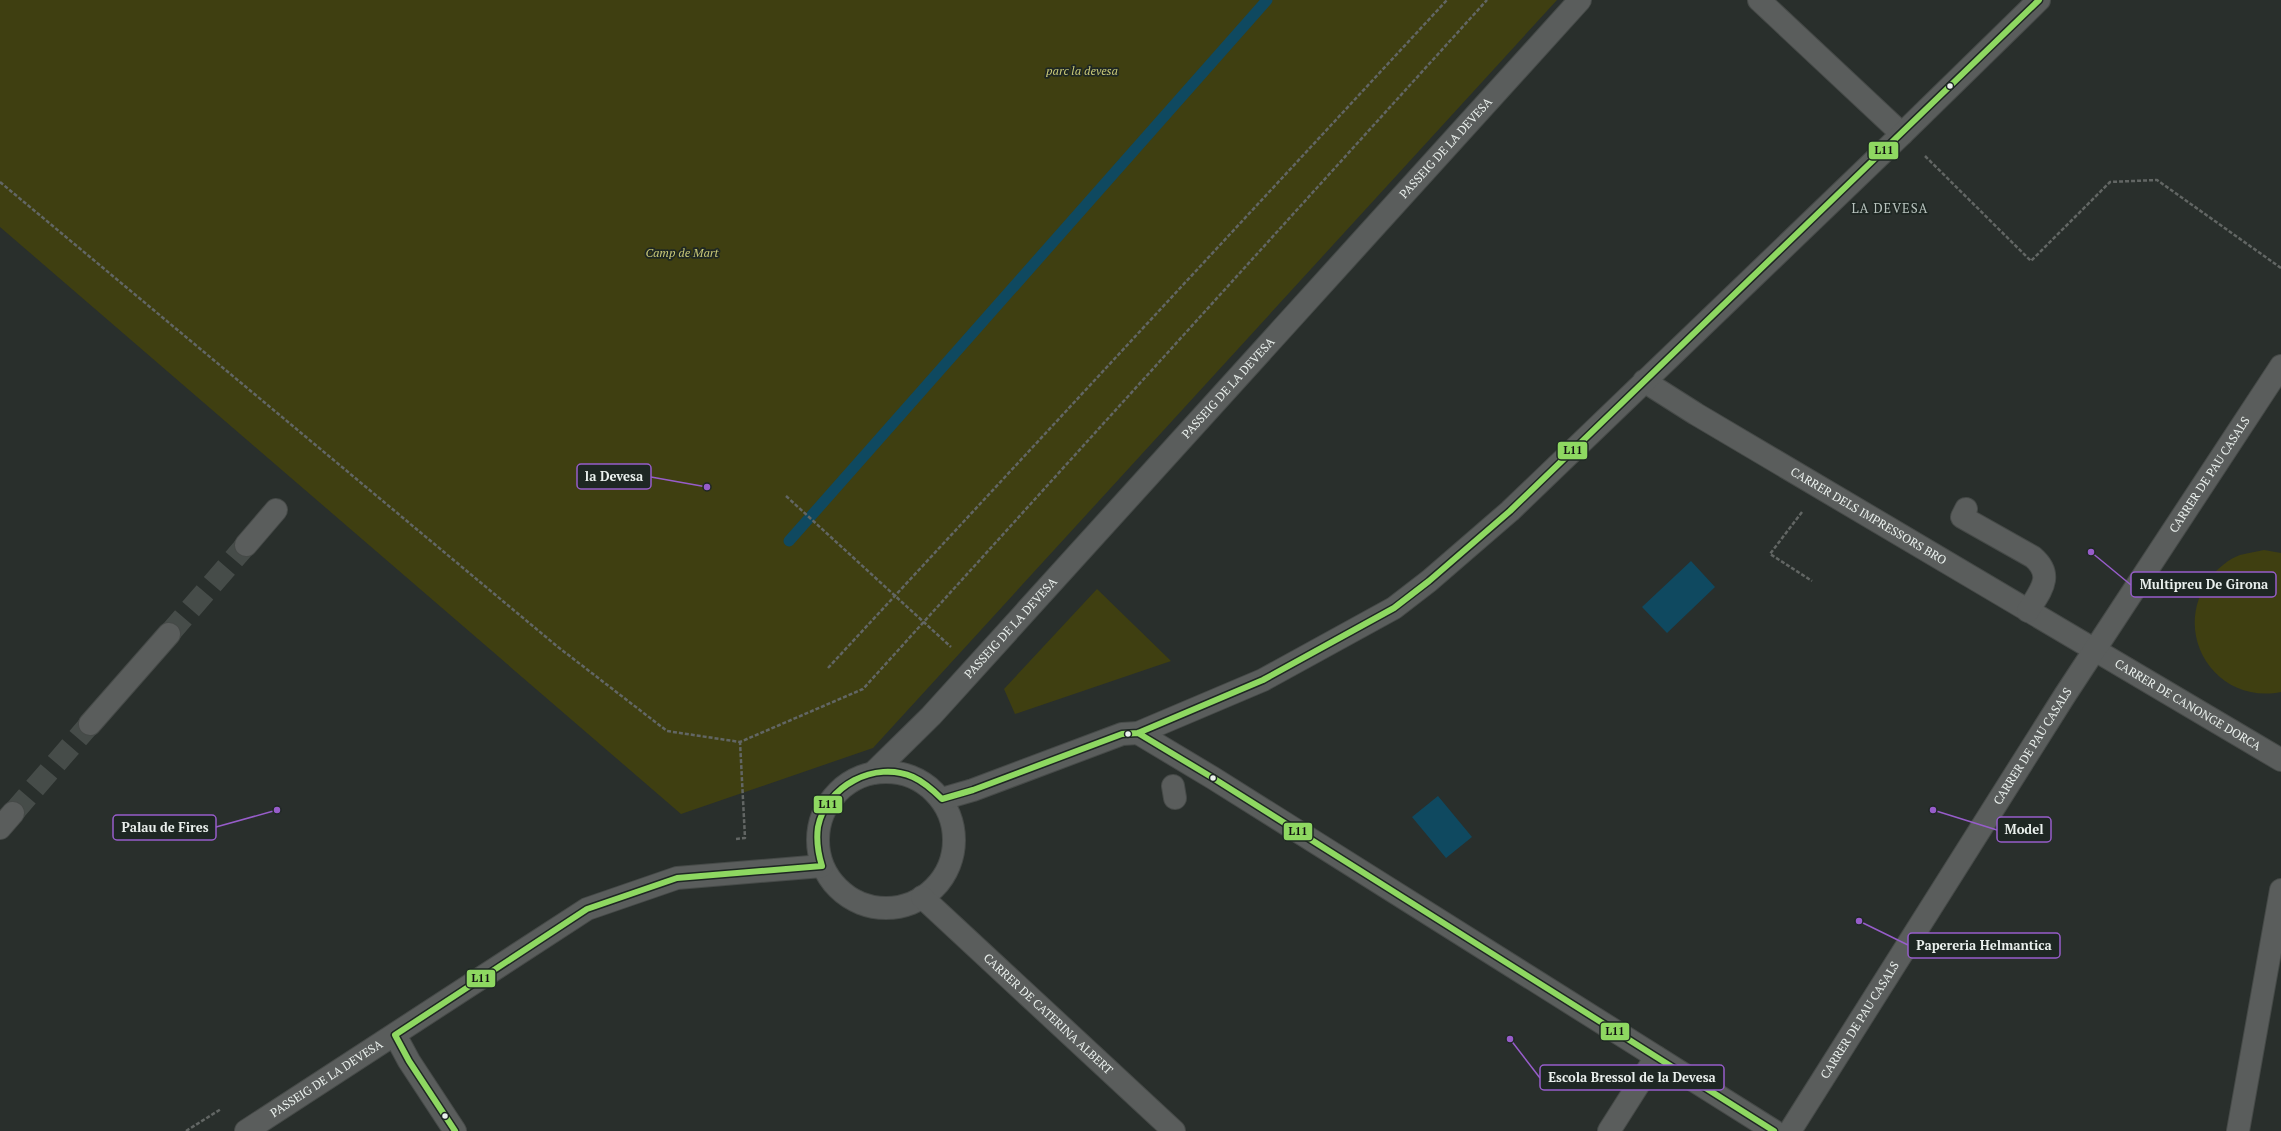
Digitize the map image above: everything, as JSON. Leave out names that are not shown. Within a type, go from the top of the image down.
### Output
[{"type":"street","name":"PASSEIG DE LA DEVESA","points":[[873,772],[931,716],[1580,0]]},
{"type":"street","points":[[1759,0],[1902,134]]},
{"type":"street","points":[[942,799],[973,790],[1122,734],[1138,733],[1263,680],[1394,608],[1429,581],[1482,536],[1902,134],[2039,0]]},
{"type":"street","name":"CARRER DE PAU CASALS","points":[[1790,1131],[2094,650],[2281,366]]},
{"type":"street","name":"CARRER DELS IMPRESSORS BRO","points":[[1644,381],[1696,414],[2094,650]]},
{"type":"street","points":[[1966,509],[1962,517],[2033,557],[2040,563],[2045,571],[2045,580],[2028,611]]},
{"type":"street","points":[[246,545],[276,510]]},
{"type":"street","points":[[90,724],[169,634]]},
{"type":"street","name":"CARRER DE CANONGE DORCA","points":[[2094,650],[2281,760]]},
{"type":"street","points":[[1138,733],[1213,778],[1774,1131]]},
{"type":"street","points":[[887,771],[902,773],[922,781],[942,799],[949,812],[954,830],[953,853],[944,877],[934,890],[914,903],[888,909],[872,907],[846,895],[830,880],[822,866],[817,842],[820,821],[828,803],[839,789],[853,780],[873,772],[887,771]]},
{"type":"street","name":"PASSEIG DE LA DEVESA","points":[[246,1131],[587,909],[677,878],[822,866]]},
{"type":"street","points":[[2238,1131],[2281,890]]},
{"type":"street","name":"CARRER DE CATERINA ALBERT","points":[[922,898],[1174,1131]]},
{"type":"street","points":[[395,1035],[409,1061],[455,1131]]},
{"type":"street","points":[[1609,1131],[1656,1057]]},
{"type":"path","points":[[828,668],[894,595],[1447,0]]},
{"type":"path","points":[[0,182],[558,647],[667,731],[740,742],[863,689],[1487,0]]},
{"type":"path","points":[[1902,134],[2031,261],[2110,182],[2157,180],[2281,268]]},
{"type":"path","points":[[786,496],[974,669]]},
{"type":"path","points":[[1805,509],[1770,554],[1812,581]]},
{"type":"green space","points":[[0,0],[1557,0],[873,748],[681,814],[0,227]]},
{"type":"green space","points":[[2264,550],[2281,553],[2281,692],[2257,693],[2236,687],[2218,676],[2205,660],[2197,641],[2195,620],[2199,598],[2211,577],[2217,570],[2228,561],[2243,554]]},
{"type":"green space","points":[[1097,589],[1171,661],[1015,714],[1004,689]]},
{"type":"water","points":[[1691,561],[1715,587],[1667,633],[1642,607]]},
{"type":"water","points":[[1438,796],[1472,837],[1446,858],[1412,817]]},
{"type":"waterway","points":[[789,541],[1267,0]]},
{"type":"tunnel","points":[[169,634],[246,545]]},
{"type":"tunnel","points":[[13,813],[90,724]]},
{"type":"transit line","name":"L11","points":[[455,1131],[409,1061],[395,1035],[587,909],[677,878],[822,866],[818,852],[817,837],[818,827],[823,812],[831,800],[854,780],[883,772],[898,773],[921,781],[942,799],[973,790],[1122,734],[1138,733],[1263,680],[1394,608],[1429,581],[1510,511],[2039,0]]},
{"type":"transit line","name":"L11","points":[[1138,733],[1213,778],[1774,1131]]},
{"type":"place","name":"la Devesa","points":[[707,487]]},
{"type":"place","name":"Multipreu De Girona","points":[[2091,552]]},
{"type":"place","name":"Palau de Fires","points":[[277,810]]},
{"type":"place","name":"Model","points":[[1933,810]]},
{"type":"place","name":"Papereria Helmantica","points":[[1859,921]]},
{"type":"place","name":"Escola Bressol de la Devesa","points":[[1510,1039]]},
{"type":"district","name":"LA DEVESA","points":[[1890,208]]},
{"type":"park label","name":"parc la devesa","points":[[1082,71]]},
{"type":"park label","name":"Camp de Mart","points":[[682,253]]}]
